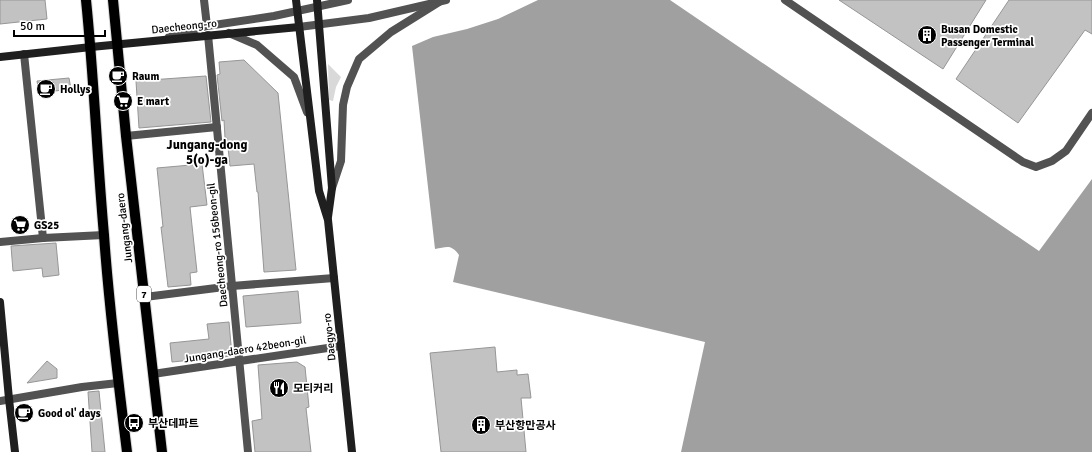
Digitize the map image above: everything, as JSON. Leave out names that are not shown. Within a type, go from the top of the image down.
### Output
[{"type":"main road","name":"Jungang-daero","points":[[86,0],[91,47],[104,235],[118,383],[127,452]]},
{"type":"main road","name":"Jungang-daero","points":[[113,0],[126,136],[162,452]]},
{"type":"main road","name":"Daegyo-ro","points":[[296,0],[319,192],[328,220],[352,452]]},
{"type":"main road","name":"Daegyo-ro","points":[[317,3],[320,25],[332,188],[328,220]]},
{"type":"main road","name":"Daecheong-ro","points":[[0,57],[117,44],[299,27]]},
{"type":"main road","points":[[0,302],[4,400],[15,452]]},
{"type":"street","points":[[204,0],[207,26]]},
{"type":"street","points":[[162,40],[207,26],[274,16],[297,11],[317,3],[348,0]]},
{"type":"street","points":[[785,0],[1023,162],[1036,167],[1052,160],[1066,151],[1092,113]]},
{"type":"street","points":[[299,27],[369,18],[442,1]]},
{"type":"street","points":[[332,188],[341,161],[343,105],[347,87],[359,59],[391,32],[442,1]]},
{"type":"street","points":[[229,33],[257,45],[294,77],[302,95],[310,120]]},
{"type":"street","name":"Daecheong-ro 156beon-gil","points":[[208,35],[248,452]]},
{"type":"street","points":[[24,54],[44,238]]},
{"type":"street","points":[[126,136],[217,127]]},
{"type":"street","points":[[0,242],[104,235]]},
{"type":"street","points":[[145,297],[232,286],[334,278]]},
{"type":"street","name":"Jungang-daero 42beon-gil","points":[[153,374],[341,346]]},
{"type":"street","points":[[4,400],[82,387],[118,383]]},
{"type":"shaded area","points":[[538,0],[670,0],[1039,251],[1092,179],[1092,452],[681,452],[705,342],[453,282],[459,255],[454,249],[448,247],[435,249],[412,46],[433,37],[467,29],[498,19]]},
{"type":"shaded area","points":[[328,64],[341,77],[336,87],[333,101],[329,100]]},
{"type":"building","points":[[0,0],[45,0],[47,19],[0,24]]},
{"type":"building","name":"Busan Domestic Passenger Terminal","points":[[839,0],[986,0],[943,69]]},
{"type":"building","points":[[1009,0],[1092,0],[1092,34],[1085,30],[1018,123],[956,79]]},
{"type":"building","points":[[244,60],[278,93],[296,270],[264,272],[258,192],[254,164],[230,166],[227,138],[225,138],[224,120],[222,121],[217,75],[220,74],[219,62]]},
{"type":"building","points":[[206,76],[211,122],[139,128],[136,81]]},
{"type":"building","points":[[69,78],[71,89],[39,93],[37,81]]},
{"type":"building","points":[[202,164],[207,205],[190,207],[197,272],[190,273],[191,285],[168,287],[161,227],[163,227],[157,168]]},
{"type":"building","points":[[56,243],[59,275],[43,277],[42,268],[13,271],[11,246]]},
{"type":"building","points":[[298,291],[301,323],[246,327],[243,296]]},
{"type":"building","points":[[229,322],[232,356],[172,362],[170,343],[209,339],[207,324]]},
{"type":"building","name":"부산항만공사","points":[[495,347],[497,372],[517,370],[517,375],[528,374],[531,398],[521,398],[526,452],[441,452],[430,353]]},
{"type":"building","points":[[47,361],[57,369],[57,378],[27,383]]},
{"type":"building","points":[[297,362],[305,367],[309,407],[306,408],[311,452],[255,452],[252,421],[262,419],[258,365]]},
{"type":"building","points":[[99,391],[105,452],[92,452],[88,392]]},
{"type":"place","name":"Busan Domestic Passenger Terminal","points":[[927,35]]},
{"type":"place","name":"Raum","points":[[118,76]]},
{"type":"place","name":"Hollys","points":[[46,89]]},
{"type":"place","name":"E mart","points":[[123,101]]},
{"type":"place","name":"GS25","points":[[20,225]]},
{"type":"place","name":"모티커리","points":[[279,388]]},
{"type":"place","name":"Good ol' days","points":[[24,413]]},
{"type":"place","name":"부산데파트","points":[[134,423]]},
{"type":"place","name":"부산항만공사","points":[[481,425]]},
{"type":"district","name":"Jungang-dong 5(o)-ga","points":[[207,152]]}]
